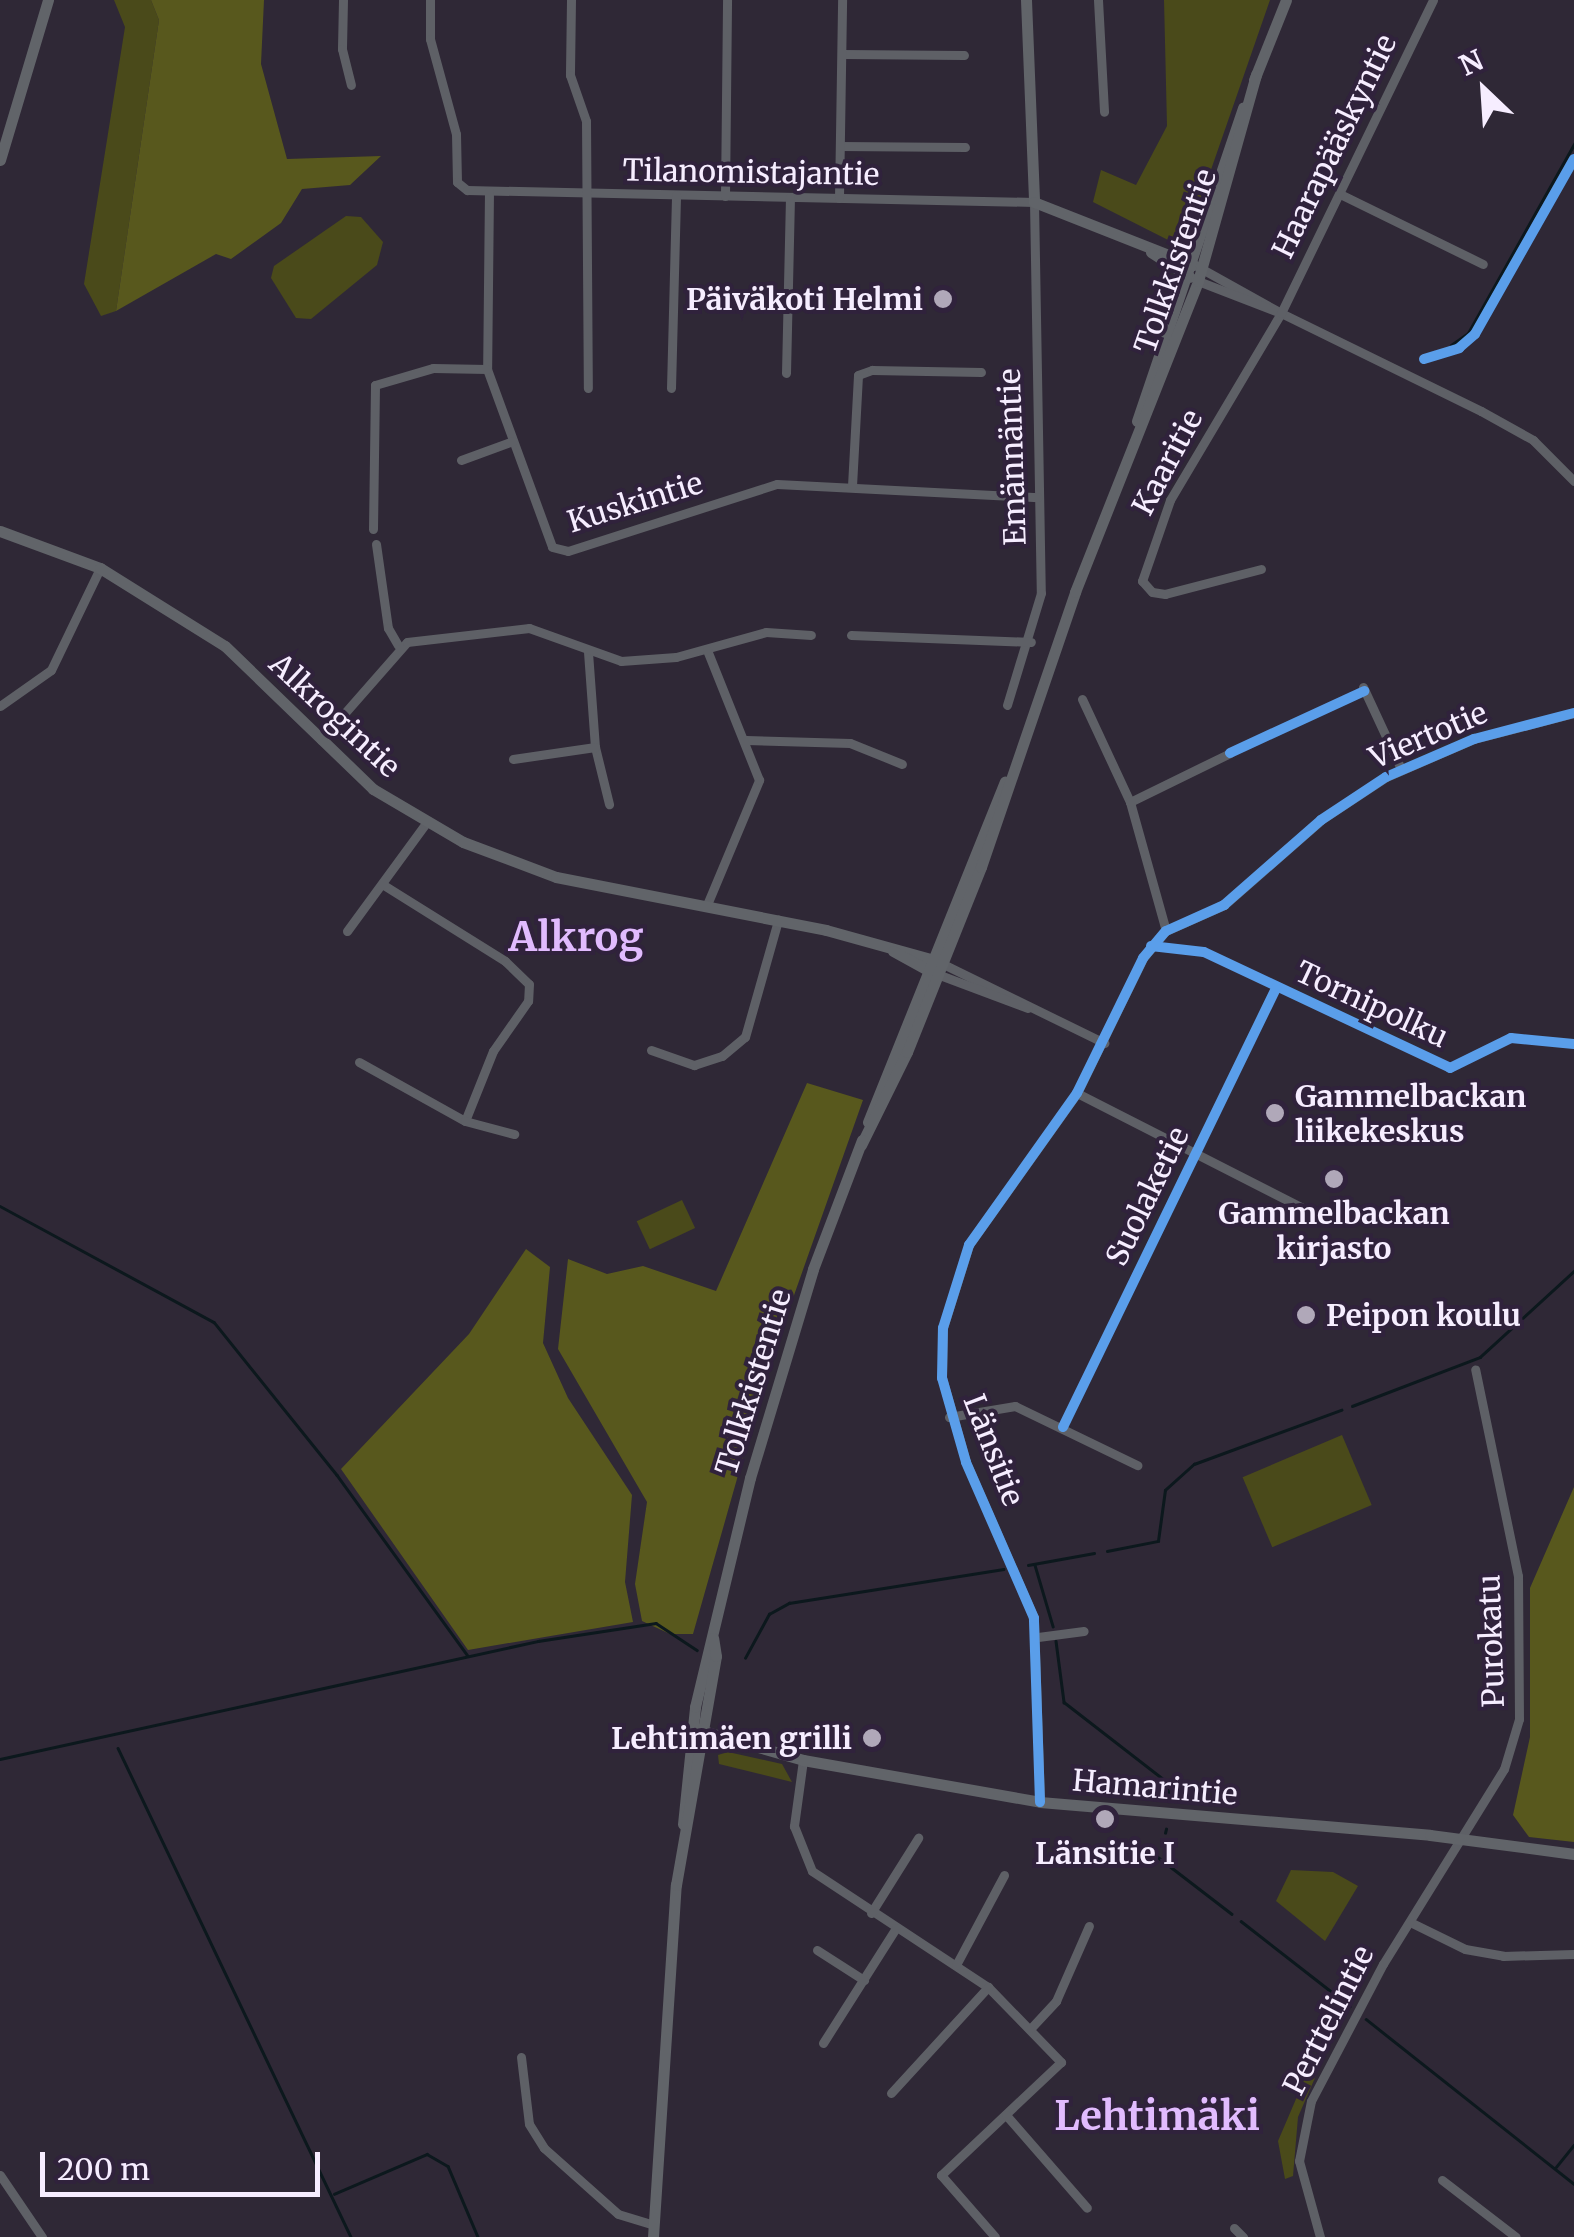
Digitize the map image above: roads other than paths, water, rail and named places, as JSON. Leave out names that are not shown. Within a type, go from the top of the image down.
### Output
[{"type":"street","points":[[0,160],[48,0]]},
{"type":"street","points":[[343,0],[342,49],[351,85]]},
{"type":"street","name":"Tilanomistajantie","points":[[430,0],[430,40],[456,134],[457,182],[467,190],[1034,202]]},
{"type":"street","points":[[570,0],[570,75],[586,121],[588,388]]},
{"type":"street","points":[[724,196],[727,0]]},
{"type":"street","points":[[839,198],[842,0]]},
{"type":"street","points":[[1026,0],[1034,202],[1148,250],[1512,428],[1574,482]]},
{"type":"street","points":[[1098,0],[1104,112]]},
{"type":"street","name":"Tolkkistentie","points":[[653,2231],[683,1824],[695,1744],[716,1656],[713,1638],[782,1368],[860,1146],[1018,757],[1194,272],[1256,74],[1286,0]]},
{"type":"street","name":"Haarapääskyntie","points":[[1281,314],[1433,0]]},
{"type":"street","points":[[842,54],[964,54]]},
{"type":"street","points":[[840,146],[965,148]]},
{"type":"street","name":"Kuskintie","points":[[489,191],[487,369],[548,543],[560,551],[777,484],[1038,496]]},
{"type":"street","points":[[1340,194],[1483,264]]},
{"type":"street","points":[[672,388],[676,195]]},
{"type":"street","points":[[786,372],[790,198]]},
{"type":"street","name":"Emännäntie","points":[[1007,704],[1030,642],[1041,592],[1034,202]]},
{"type":"street","name":"Kaaritie","points":[[1261,570],[1166,594],[1152,592],[1142,581],[1170,500],[1281,314]]},
{"type":"street","points":[[373,529],[375,384],[433,368],[487,369]]},
{"type":"street","points":[[852,486],[858,375],[872,370],[981,372]]},
{"type":"street","points":[[461,460],[513,441]]},
{"type":"street","name":"Alkrogintie","points":[[0,531],[100,568],[225,646],[373,789],[426,823],[502,860],[556,877],[778,920],[889,948],[934,966]]},
{"type":"street","points":[[376,544],[388,628],[398,645]]},
{"type":"street","points":[[0,706],[51,670],[100,568]]},
{"type":"street","points":[[321,740],[398,645],[529,628],[621,661],[708,650],[766,632],[811,635]]},
{"type":"street","points":[[851,636],[1030,642]]},
{"type":"street","points":[[706,908],[718,867],[759,787],[746,740],[708,650]]},
{"type":"street","points":[[588,652],[595,747],[609,804]]},
{"type":"street","points":[[1363,688],[1401,770]]},
{"type":"street","points":[[1082,699],[1130,802],[1166,930]]},
{"type":"street","name":"Viertotie","points":[[1166,930],[1224,905],[1321,820],[1401,770],[1474,738],[1574,712]]},
{"type":"street","points":[[746,740],[850,743],[902,764]]},
{"type":"street","points":[[513,759],[595,747]]},
{"type":"street","points":[[1130,802],[1230,753]]},
{"type":"street","points":[[347,932],[426,823]]},
{"type":"street","points":[[382,884],[505,961],[529,984],[528,1002],[493,1051],[466,1121]]},
{"type":"street","points":[[650,1050],[694,1065],[722,1056],[745,1037],[778,920]]},
{"type":"street","name":"Länsitie","points":[[1040,1802],[1038,1637],[1022,1583],[949,1417],[944,1328],[962,1260],[1038,1140],[1077,1092],[1104,1044],[1135,973],[1166,930]]},
{"type":"street","points":[[934,966],[1035,1009],[1104,1044]]},
{"type":"street","points":[[359,1062],[466,1121],[514,1134]]},
{"type":"street","points":[[1077,1092],[1318,1216]]},
{"type":"street","name":"Purokatu","points":[[1457,1840],[1504,1769],[1521,1707],[1518,1576],[1476,1370]]},
{"type":"street","points":[[949,1417],[1015,1406],[1136,1465]]},
{"type":"street","points":[[1038,1637],[1084,1631]]},
{"type":"street","name":"Hamarintie","points":[[698,1729],[736,1744],[803,1760],[1040,1802],[1574,1854]]},
{"type":"street","name":"Hamarintie","points":[[695,1744],[736,1744]]},
{"type":"street","points":[[803,1760],[794,1811],[801,1851],[818,1879],[988,1987],[1062,2062],[937,2179],[994,2237]]},
{"type":"street","points":[[871,1913],[918,1838]]},
{"type":"street","name":"Perttelintie","points":[[1320,2237],[1300,2180],[1305,2118],[1352,2018],[1457,1840]]},
{"type":"street","points":[[956,1965],[1004,1875]]},
{"type":"street","points":[[1410,1922],[1465,1949],[1503,1956],[1574,1954]]},
{"type":"street","points":[[1031,2028],[1063,1988],[1090,1926]]},
{"type":"street","points":[[823,2043],[896,1928]]},
{"type":"street","points":[[817,1950],[864,1980]]},
{"type":"street","points":[[891,2093],[988,1987]]},
{"type":"street","points":[[520,2058],[529,2124],[544,2148],[618,2214],[653,2231]]},
{"type":"street","points":[[1006,2116],[1087,2208]]},
{"type":"street","points":[[0,2175],[42,2237]]},
{"type":"street","points":[[1442,2180],[1516,2237]]},
{"type":"street","points":[[1234,2228],[1243,2237]]},
{"type":"waterway","points":[[1451,345],[1468,333],[1574,144]]},
{"type":"waterway","points":[[0,1206],[214,1322],[337,1475],[468,1656]]},
{"type":"waterway","points":[[1352,1406],[1480,1357],[1574,1271]]},
{"type":"waterway","points":[[1107,1551],[1158,1541],[1165,1490],[1194,1464],[1341,1410]]},
{"type":"waterway","points":[[1028,1565],[1094,1553]]},
{"type":"waterway","points":[[1035,1565],[1053,1626]]},
{"type":"waterway","points":[[745,1658],[769,1614],[789,1603],[1003,1569]]},
{"type":"waterway","points":[[0,1759],[538,1641],[656,1623],[697,1650]]},
{"type":"waterway","points":[[1056,1641],[1064,1702],[1167,1782],[1169,1796]]},
{"type":"waterway","points":[[118,1748],[351,2237]]},
{"type":"waterway","points":[[1165,1833],[1166,1829]]},
{"type":"waterway","points":[[1154,1854],[1232,1914]]},
{"type":"waterway","points":[[1241,1921],[1333,1993]]},
{"type":"waterway","points":[[1366,2019],[1574,2184]]},
{"type":"waterway","points":[[1556,2167],[1574,2145]]},
{"type":"waterway","points":[[334,2194],[427,2154],[448,2166],[478,2237]]},
{"type":"place","name":"Päiväkoti Helmi","points":[[943,299]]},
{"type":"place","name":"Gammelbackan liikekeskus","points":[[1275,1113]]},
{"type":"place","name":"Gammelbackan kirjasto","points":[[1334,1179]]},
{"type":"place","name":"Peipon koulu","points":[[1306,1315]]},
{"type":"place","name":"Lehtimäen grilli","points":[[872,1738]]},
{"type":"place","name":"Länsitie I","points":[[1105,1819]]},
{"type":"district","name":"Alkrog","points":[[576,937]]},
{"type":"district","name":"Lehtimäki","points":[[1157,2116]]}]
